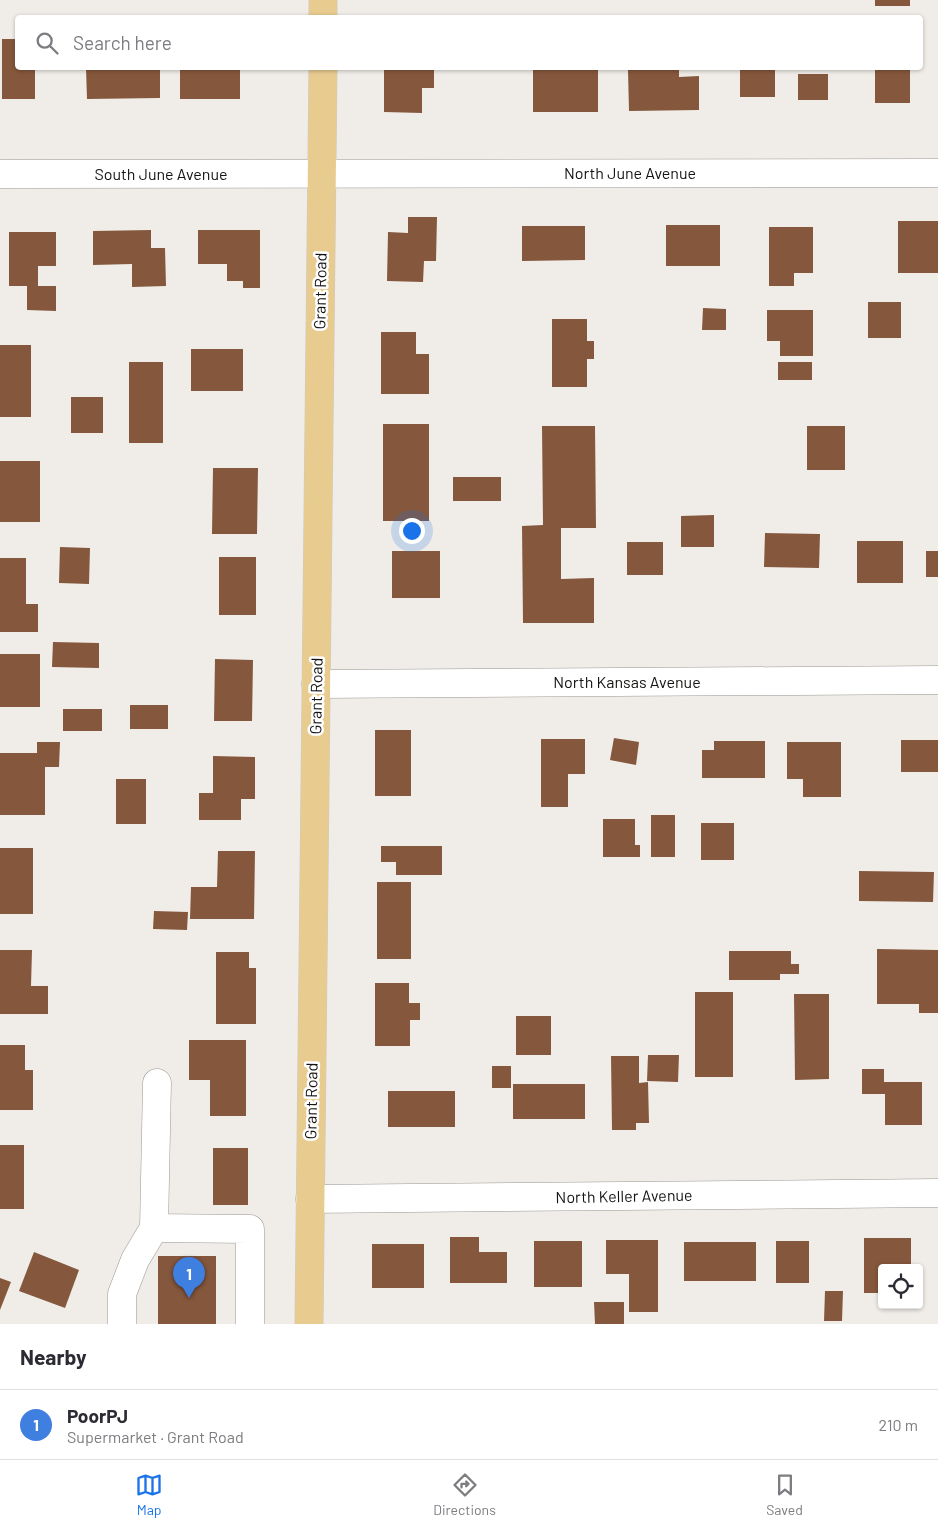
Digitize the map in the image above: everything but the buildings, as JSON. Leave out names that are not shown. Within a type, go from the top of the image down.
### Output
[{"type":"main road","points":[[323,0],[323,15]]},
{"type":"main road","name":"Grant Road","points":[[309,1324],[323,70]]},
{"type":"street","name":"North June Avenue","points":[[321,173],[938,173]]},
{"type":"street","name":"South June Avenue","points":[[0,174],[321,173]]},
{"type":"street","name":"North Kansas Avenue","points":[[316,684],[938,680]]},
{"type":"street","points":[[122,1324],[122,1294],[134,1260],[154,1228],[157,1083]]},
{"type":"street","name":"North Keller Avenue","points":[[310,1199],[938,1193]]},
{"type":"street","points":[[154,1228],[250,1229],[250,1324]]},
{"type":"place","name":"PoorPJ","points":[[189,1298]]}]
